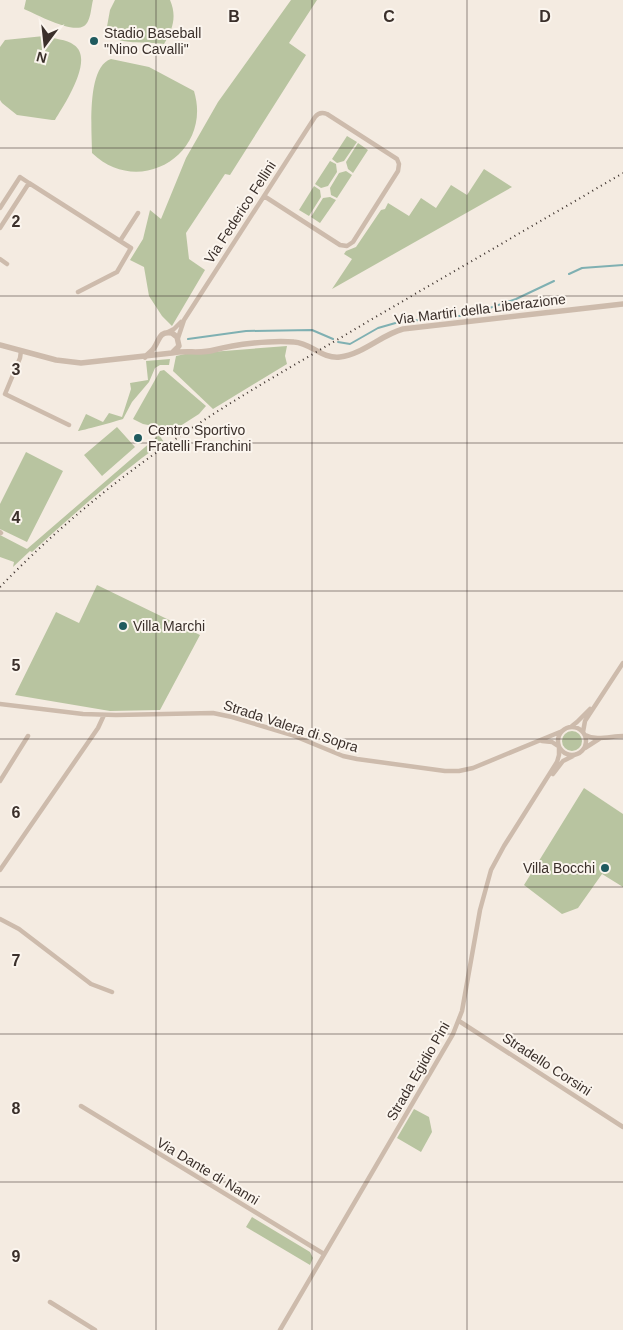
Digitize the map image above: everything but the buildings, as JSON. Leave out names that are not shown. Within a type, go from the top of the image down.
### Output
[{"type":"street","name":"Via Federico Fellini","points":[[167,332],[176,328],[184,320],[264,196],[315,117],[319,114],[325,113],[396,159],[400,165],[352,243],[346,246],[340,245],[264,196]]},
{"type":"street","points":[[0,208],[20,177],[131,248],[117,272],[78,292]]},
{"type":"street","points":[[0,228],[29,184]]},
{"type":"street","points":[[120,241],[138,213]]},
{"type":"street","points":[[0,259],[7,264]]},
{"type":"street","name":"Via Martiri della Liberazione","points":[[218,348],[276,342],[296,342],[308,345],[328,356],[342,357],[403,329],[623,304]]},
{"type":"street","name":"Via Federico Fellini","points":[[178,339],[184,320]]},
{"type":"street","points":[[145,356],[154,349],[160,335],[167,332],[174,334],[188,348],[218,348]]},
{"type":"street","points":[[157,342],[160,351],[170,354],[178,349],[178,339]]},
{"type":"street","points":[[0,345],[62,361],[81,363],[196,352],[218,348]]},
{"type":"street","points":[[21,351],[20,358],[4,394],[69,425]]},
{"type":"street","points":[[583,750],[586,741],[584,723],[623,663]]},
{"type":"street","name":"Strada Valera di Sopra","points":[[0,704],[104,715],[213,713],[292,736],[344,756],[446,771],[459,771],[473,768],[560,732],[577,722],[596,703]]},
{"type":"street","points":[[0,870],[98,728],[104,715]]},
{"type":"street","points":[[568,727],[578,728],[590,738],[623,736]]},
{"type":"street","points":[[558,747],[557,741],[560,732]]},
{"type":"street","points":[[0,781],[28,736]]},
{"type":"street","points":[[540,741],[552,742],[565,754],[575,755],[601,738]]},
{"type":"street","name":"Strada Egidio Pini","points":[[280,1330],[448,1045],[459,1021],[465,997],[483,898],[491,870],[558,760],[558,747]]},
{"type":"street","name":"Strada Egidio Pini","points":[[546,779],[563,761],[575,755]]},
{"type":"street","points":[[0,919],[19,929],[91,984],[112,992]]},
{"type":"street","name":"Stradello Corsini","points":[[459,1021],[623,1127]]},
{"type":"street","name":"Via Dante di Nanni","points":[[81,1106],[324,1254]]},
{"type":"street","points":[[50,1302],[95,1330]]},
{"type":"green space","points":[[26,0],[93,0],[88,21],[84,26],[78,28],[45,19],[24,9]]},
{"type":"green space","points":[[115,0],[170,0],[174,17],[170,33],[164,44],[125,41],[117,39],[106,32],[110,10]]},
{"type":"green space","points":[[291,0],[317,0],[289,43],[306,55],[230,175],[225,174],[186,233],[189,259],[205,270],[172,326],[162,316],[149,296],[144,267],[130,260],[143,239],[150,210],[161,219],[186,158],[218,102]]},
{"type":"green space","points":[[44,36],[71,43],[80,52],[80,71],[76,82],[55,120],[17,115],[0,100],[0,47],[5,40]]},
{"type":"green space","points":[[111,59],[149,67],[194,91],[197,113],[193,133],[183,150],[168,162],[150,170],[131,171],[111,166],[92,153],[91,116],[94,87],[97,74],[103,64]]},
{"type":"green space","points":[[347,136],[357,142],[344,161],[337,163],[332,159]]},
{"type":"green space","points":[[358,143],[368,150],[353,173],[348,169],[346,162]]},
{"type":"green space","points":[[330,161],[336,164],[337,172],[328,186],[321,188],[315,184]]},
{"type":"green space","points":[[484,169],[512,187],[332,289],[352,259],[344,254],[346,251],[356,247],[381,210],[385,209],[388,203],[409,216],[421,198],[436,208],[451,185],[467,195]]},
{"type":"green space","points":[[346,171],[352,175],[337,198],[331,195],[330,188],[339,173]]},
{"type":"green space","points":[[314,186],[320,190],[321,197],[309,216],[299,210]]},
{"type":"green space","points":[[330,197],[336,200],[320,223],[311,217],[323,198]]},
{"type":"green space","points":[[287,346],[285,356],[287,364],[213,409],[173,371],[176,356],[185,354]]},
{"type":"green space","points":[[170,359],[169,365],[160,365],[155,368],[149,382],[132,402],[123,419],[78,431],[86,414],[103,422],[109,413],[122,417],[131,389],[130,383],[148,380],[146,361]]},
{"type":"green space","points":[[164,370],[206,406],[199,414],[174,430],[143,424],[133,419],[160,371]]},
{"type":"green space","points":[[117,427],[135,447],[102,476],[84,455]]},
{"type":"green space","points":[[159,435],[164,442],[113,481],[13,567],[14,562],[0,557],[0,535],[27,549]]},
{"type":"green space","points":[[26,452],[63,471],[27,542],[0,529],[0,504]]},
{"type":"green space","points":[[97,585],[200,635],[160,710],[110,711],[15,695],[56,612],[79,623]]},
{"type":"green space","points":[[568,731],[576,731],[582,737],[582,745],[576,751],[568,751],[562,745],[562,737]]},
{"type":"green space","points":[[584,788],[623,814],[623,887],[602,874],[578,908],[562,914],[524,885]]},
{"type":"green space","points":[[414,1109],[429,1117],[432,1132],[421,1152],[397,1138]]},
{"type":"green space","points":[[252,1217],[310,1252],[313,1258],[310,1265],[246,1227]]},
{"type":"waterway","points":[[569,274],[582,268],[623,265]]},
{"type":"waterway","points":[[338,342],[350,344],[378,328],[399,322],[469,315],[516,299],[554,281]]},
{"type":"waterway","points":[[188,339],[246,331],[312,330],[333,339]]},
{"type":"railway","points":[[0,587],[22,564],[94,500],[198,424],[238,398],[623,173]]},
{"type":"place","name":"Stadio Baseball \"Nino Cavalli\"","points":[[94,41]]},
{"type":"place","name":"Centro Sportivo Fratelli Franchini","points":[[138,438]]},
{"type":"place","name":"Villa Marchi","points":[[123,626]]},
{"type":"place","name":"Villa Bocchi","points":[[605,868]]}]
